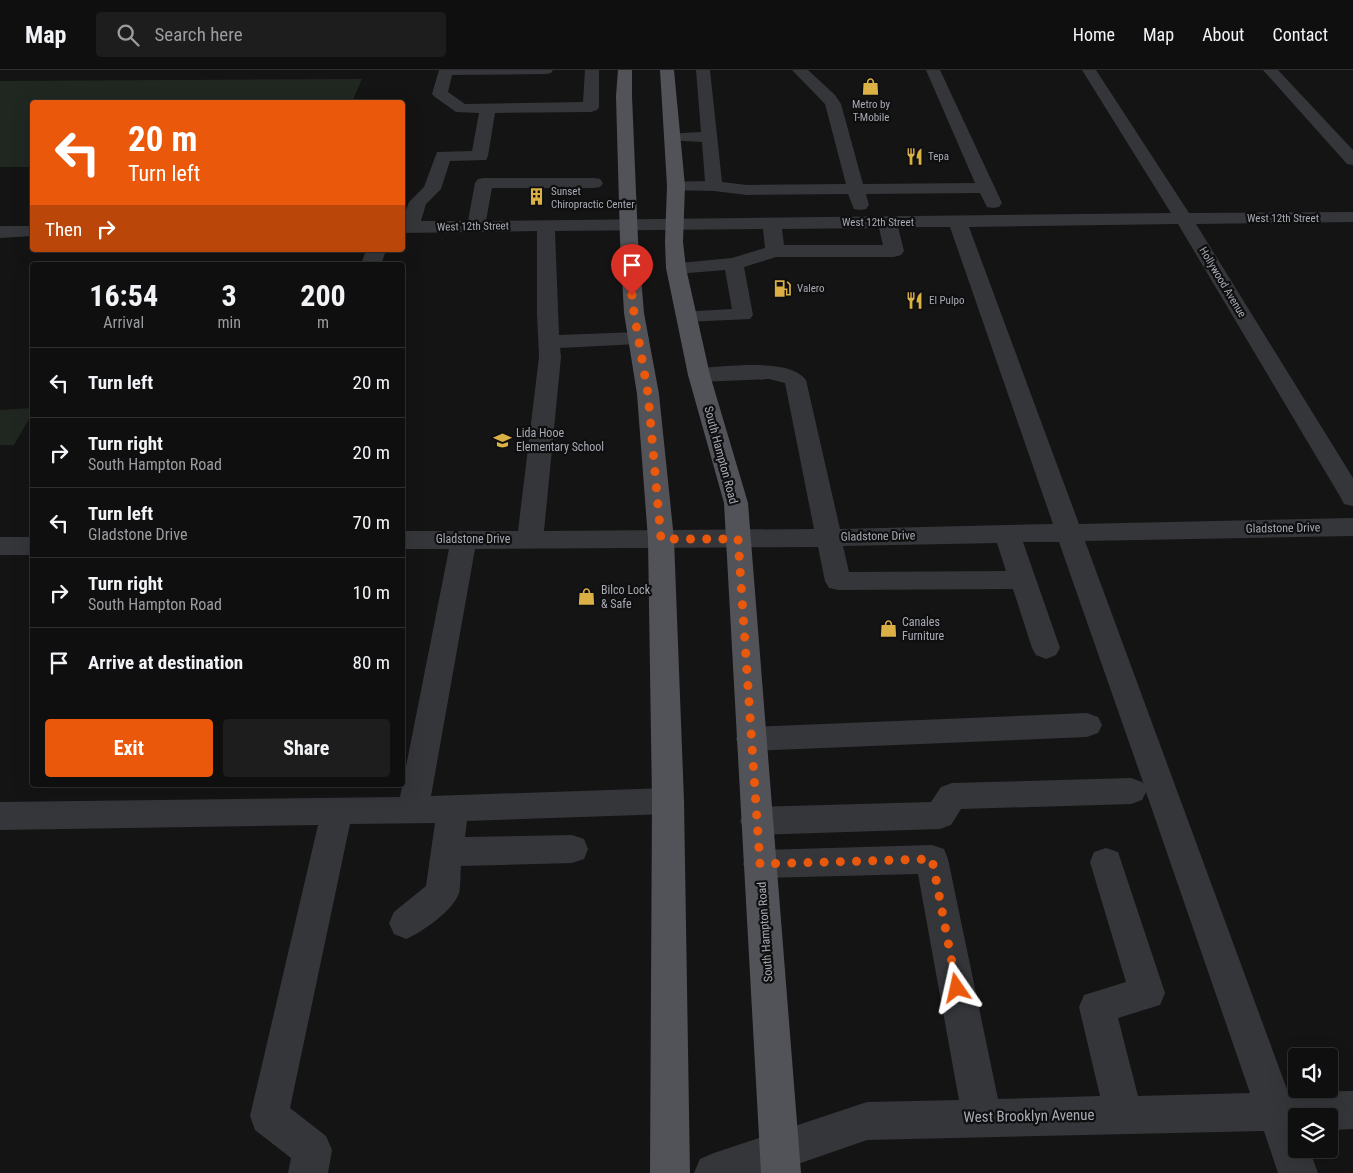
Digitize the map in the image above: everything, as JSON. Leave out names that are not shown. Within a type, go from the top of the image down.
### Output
[{"type":"main road","points":[[625,70],[624,96],[628,224],[634,313],[648,394],[661,539],[668,802],[670,1173]]},
{"type":"main road","name":"South Hampton Road","points":[[668,70],[676,186],[674,224],[676,268],[699,375],[736,503],[780,1162]]},
{"type":"street","points":[[546,70],[446,71],[440,94],[462,109],[591,107],[592,70]]},
{"type":"street","points":[[704,70],[714,186]]},
{"type":"street","points":[[799,70],[833,104],[865,222]]},
{"type":"street","points":[[933,70],[1001,220]]},
{"type":"street","name":"Hollywood Avenue","points":[[1089,70],[1183,218],[1353,498]]},
{"type":"street","points":[[1270,70],[1353,160]]},
{"type":"street","points":[[592,97],[624,96]]},
{"type":"street","points":[[406,227],[418,202],[432,189],[443,156],[480,156],[488,108]]},
{"type":"street","points":[[672,137],[709,137]]},
{"type":"street","points":[[476,226],[484,183],[594,183]]},
{"type":"street","points":[[676,186],[714,186],[747,190],[985,188]]},
{"type":"street","points":[[747,190],[751,223]]},
{"type":"street","name":"West 12th Street","points":[[406,227],[1353,217]]},
{"type":"street","points":[[772,222],[775,251]]},
{"type":"street","points":[[676,268],[734,264],[775,251],[894,251],[887,222]]},
{"type":"street","points":[[958,222],[1298,1173]]},
{"type":"street","points":[[530,539],[550,357],[546,225]]},
{"type":"street","points":[[0,232],[30,231]]},
{"type":"street","points":[[686,316],[743,315],[734,264]]},
{"type":"street","points":[[549,342],[638,338]]},
{"type":"street","points":[[699,375],[769,372],[780,373],[794,380],[838,581],[1023,580]]},
{"type":"street","name":"Gladstone Drive","points":[[405,540],[738,539],[1353,527]]},
{"type":"street","points":[[1007,534],[1046,648]]},
{"type":"street","points":[[413,810],[464,539]]},
{"type":"street","points":[[0,546],[30,546]]},
{"type":"street","points":[[751,739],[1086,725]]},
{"type":"street","points":[[756,821],[940,815],[952,796],[1131,791]]},
{"type":"street","points":[[0,816],[453,810],[668,802]]},
{"type":"street","points":[[406,923],[442,893],[453,810]]},
{"type":"street","points":[[308,1173],[312,1150],[269,1116],[337,811]]},
{"type":"street","points":[[446,852],[572,849]]},
{"type":"street","points":[[760,864],[932,859],[982,1117]]},
{"type":"street","points":[[1106,862],[1147,993],[1097,1007],[1124,1115]]},
{"type":"street","name":"West Brooklyn Avenue","points":[[714,1173],[780,1162],[866,1121],[1353,1110]]},
{"type":"shaded area","points":[[362,79],[353,100],[30,100],[30,167],[0,167],[0,81]]},
{"type":"shaded area","points":[[30,408],[30,417],[14,445],[0,445],[0,410]]},
{"type":"place","name":"Metro by T-Mobile","points":[[871,86]]},
{"type":"place","name":"Tepa","points":[[914,156]]},
{"type":"place","name":"Sunset Chiropractic Center","points":[[537,197]]},
{"type":"place","name":"Valero","points":[[783,288]]},
{"type":"place","name":"El Pulpo","points":[[915,300]]},
{"type":"place","name":"Lida Hooe Elementary School","points":[[502,440]]},
{"type":"place","name":"Bilco Lock & Safe","points":[[587,597]]},
{"type":"place","name":"Canales Furniture","points":[[888,629]]},
{"type":"route","points":[[632,295],[648,394],[661,539],[738,539],[760,864],[932,859],[957,988]]}]
